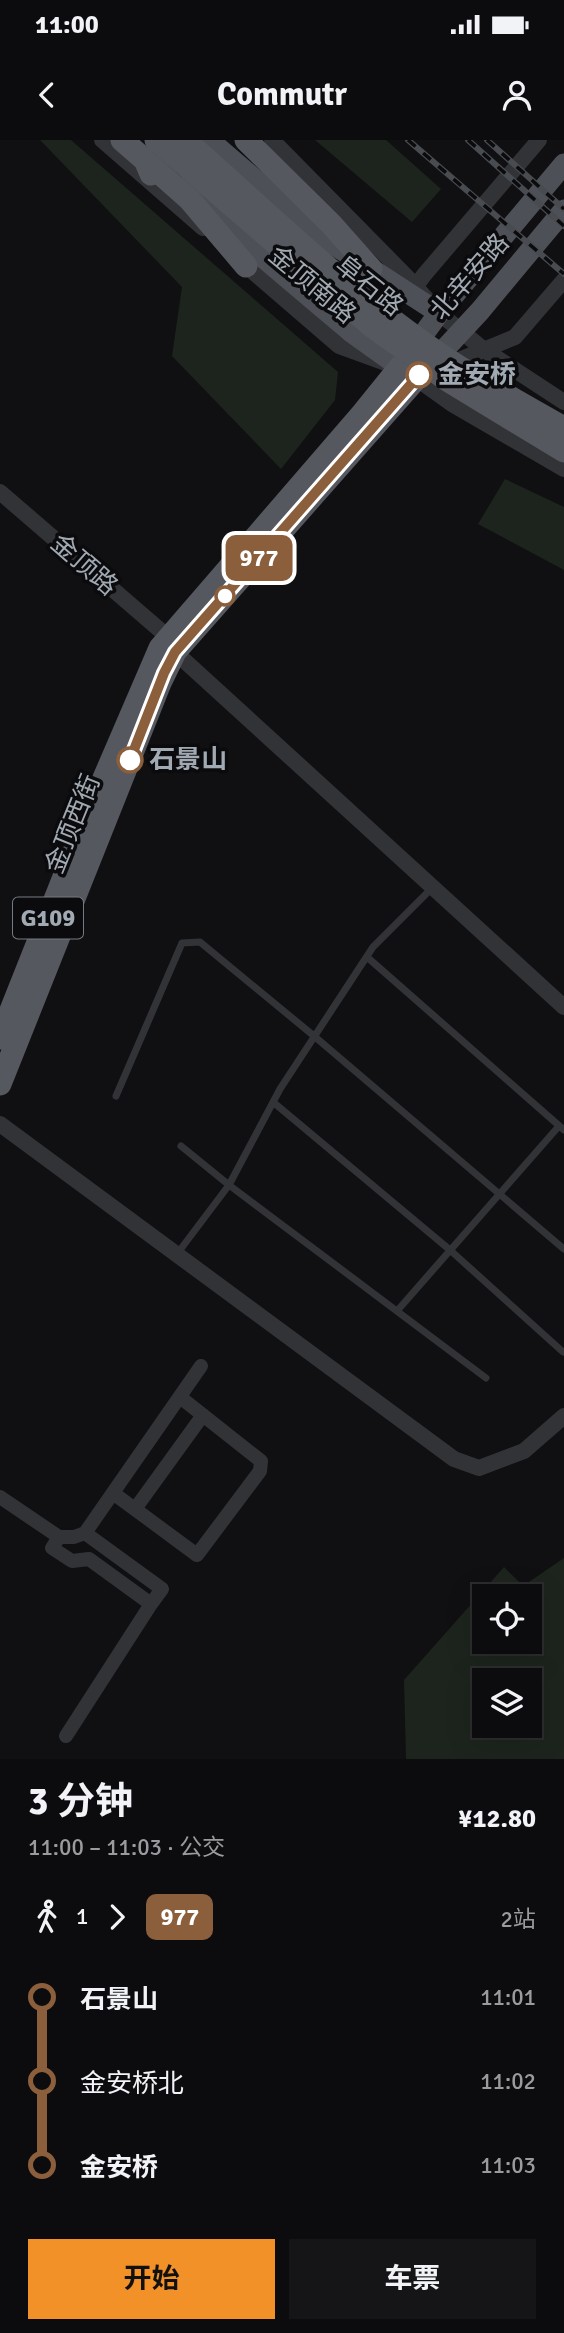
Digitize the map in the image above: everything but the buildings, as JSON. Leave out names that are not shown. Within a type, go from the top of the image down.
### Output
[{"type":"highway","points":[[122,140],[150,147],[190,200],[249,257]]},
{"type":"highway","name":"阜石路","points":[[185,140],[343,279],[386,313],[443,356],[564,428]]},
{"type":"highway","points":[[246,140],[331,224],[371,269]]},
{"type":"highway","points":[[150,147],[158,189]]},
{"type":"highway","name":"阜石路","points":[[150,147],[374,328],[447,380],[564,452]]},
{"type":"highway","name":"金顶西街","points":[[0,1038],[152,662],[172,645],[302,484],[408,373]]},
{"type":"highway","name":"金顶西街","points":[[0,1084],[160,684],[172,645]]},
{"type":"main road","name":"金顶南路","points":[[209,140],[322,237],[371,269],[414,291],[439,313]]},
{"type":"main road","name":"金顶南路","points":[[150,147],[174,162],[391,348],[408,373]]},
{"type":"main road","points":[[174,162],[249,257],[408,373]]},
{"type":"main road","name":"北辛安路","points":[[408,373],[439,313],[564,164]]},
{"type":"main road","name":"北辛安路","points":[[408,373],[462,332],[564,210]]},
{"type":"street","name":"金顶南路","points":[[102,140],[158,189],[249,257]]},
{"type":"street","name":"金顶南路","points":[[272,140],[414,291]]},
{"type":"street","points":[[414,291],[539,140]]},
{"type":"street","points":[[408,373],[515,337],[564,280]]},
{"type":"street","points":[[439,313],[483,349],[564,402]]},
{"type":"street","points":[[408,373],[474,417],[564,469]]},
{"type":"street","name":"金顶路","points":[[0,492],[172,645],[564,1007]]},
{"type":"street","points":[[0,1124],[454,1459],[479,1468],[524,1451],[564,1416]]},
{"type":"street","points":[[0,1497],[59,1537],[74,1537],[85,1533],[201,1366]]},
{"type":"street","points":[[113,1493],[197,1555],[260,1471],[261,1461],[180,1396]]},
{"type":"street","points":[[135,1509],[204,1416]]},
{"type":"street","points":[[66,1736],[162,1589],[85,1533]]},
{"type":"street","points":[[59,1537],[52,1548],[72,1561],[89,1559],[152,1604]]},
{"type":"lane","points":[[177,1254],[229,1185],[273,1102],[373,947],[433,887]]},
{"type":"lane","points":[[116,1096],[182,943],[200,942],[564,1249]]},
{"type":"lane","points":[[367,957],[561,1128],[499,1194],[397,1311]]},
{"type":"lane","points":[[273,1102],[450,1250],[563,1352]]},
{"type":"lane","points":[[181,1146],[486,1378]]},
{"type":"shaded area","points":[[40,140],[71,140],[338,372],[335,400],[281,469],[172,356],[182,287]]},
{"type":"shaded area","points":[[315,140],[386,140],[441,189],[412,222]]},
{"type":"shaded area","points":[[505,479],[564,507],[564,570],[478,524]]},
{"type":"shaded area","points":[[564,1558],[564,1759],[406,1759],[404,1680],[472,1603],[472,1654],[542,1654],[542,1584],[526,1584]]},
{"type":"shaded area","points":[[504,1567],[521,1584],[489,1584]]},
{"type":"railway","points":[[408,140],[564,274]]},
{"type":"railway","points":[[468,140],[564,226]]},
{"type":"railway","points":[[487,140],[564,209]]},
{"type":"bus line","name":"977","points":[[130,760],[175,652],[419,375]]},
{"type":"place","name":"金安桥","points":[[419,375]]},
{"type":"place","name":"石景山","points":[[130,760]]}]
